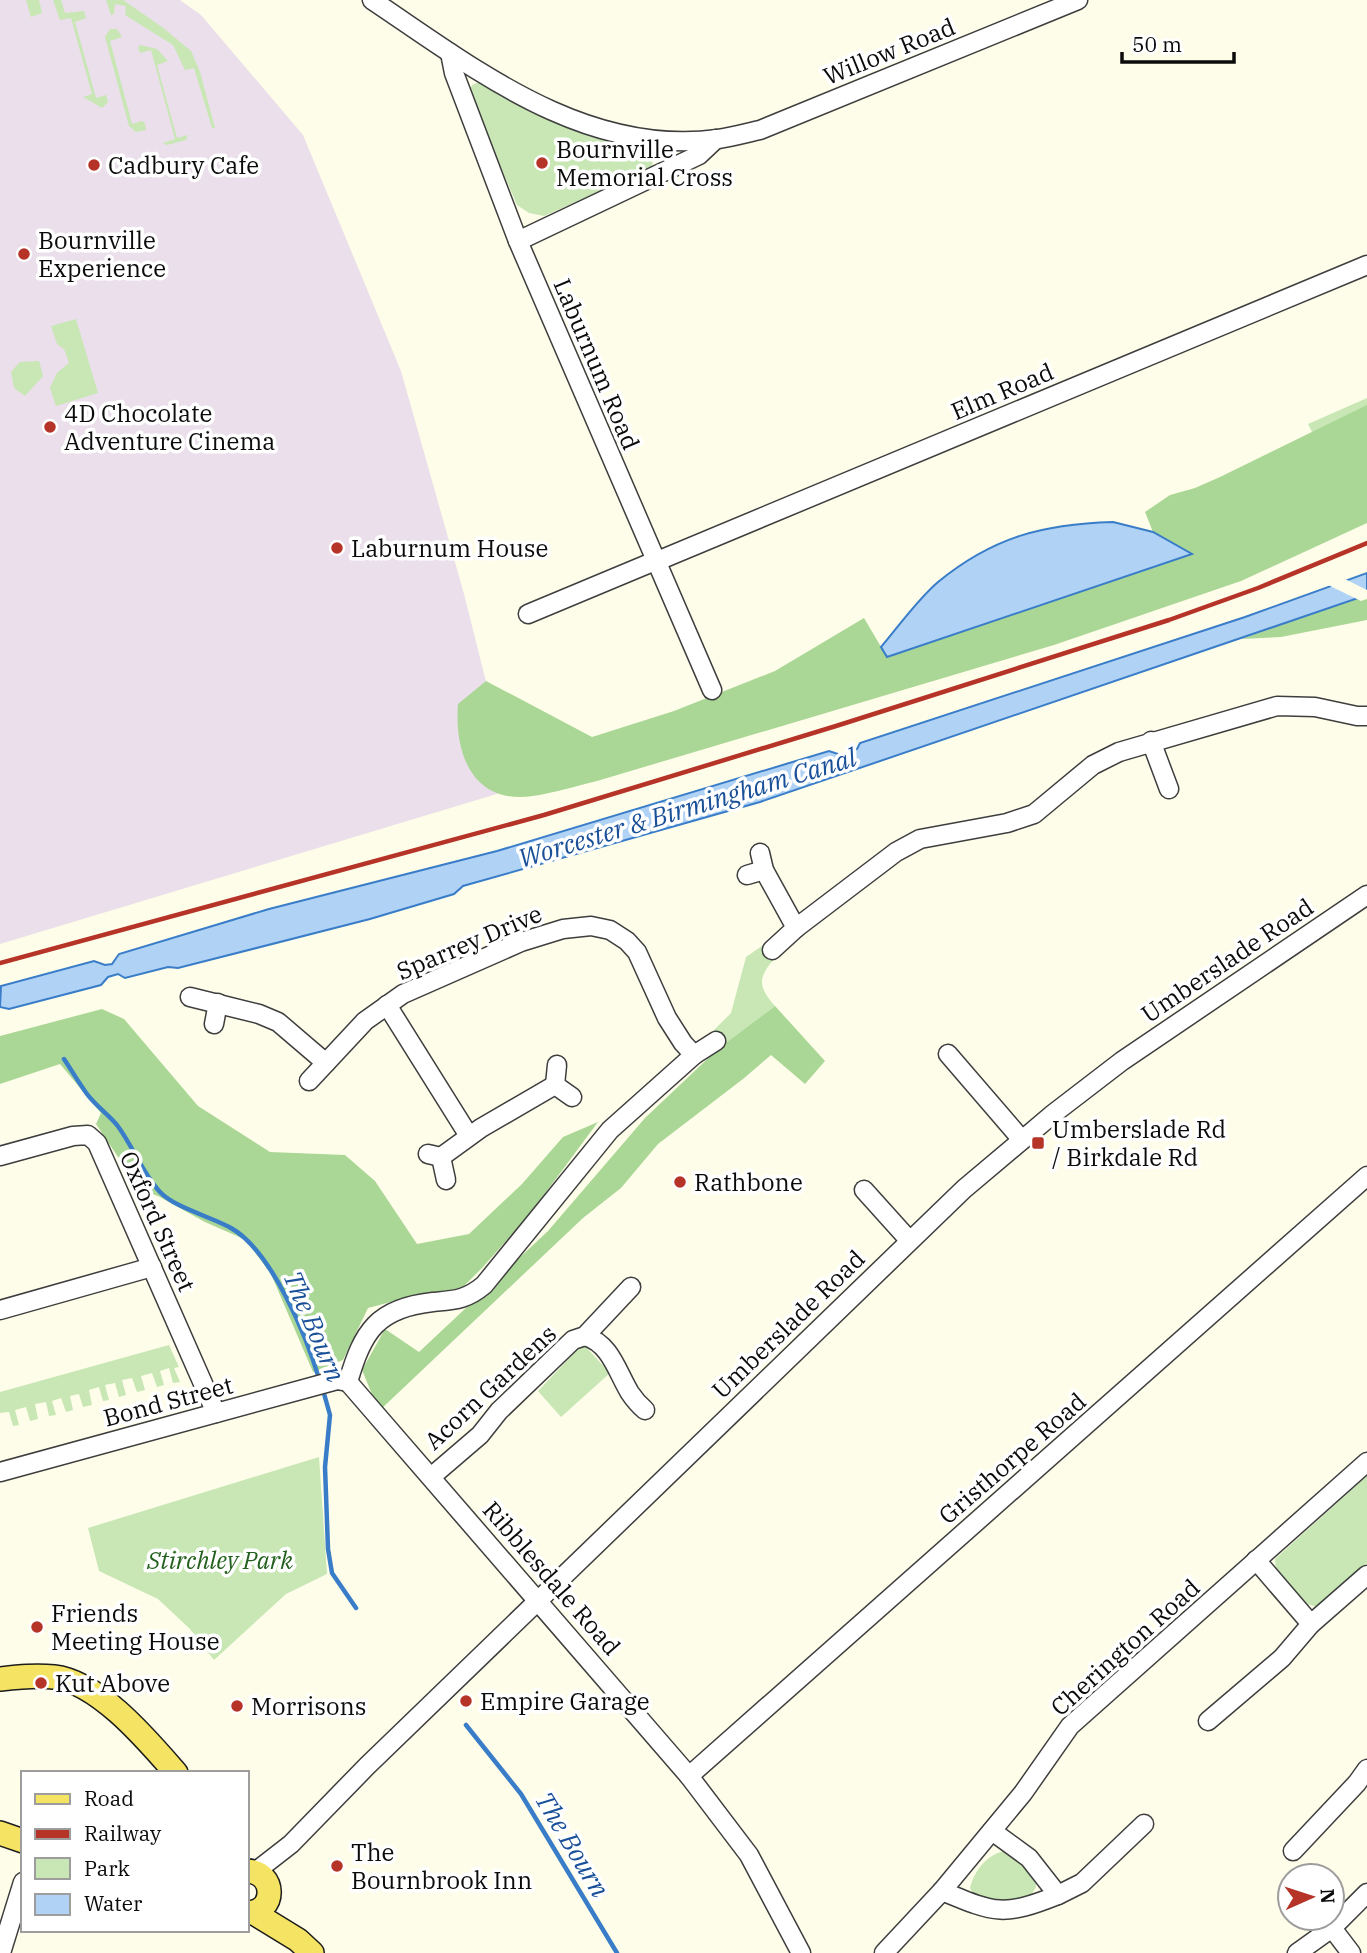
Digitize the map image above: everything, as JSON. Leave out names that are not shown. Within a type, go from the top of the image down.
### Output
[{"type":"main road","points":[[0,1679],[19,1676],[57,1677],[97,1695],[136,1727],[174,1771]]},
{"type":"main road","points":[[0,1833],[21,1840]]},
{"type":"main road","points":[[254,1886],[305,1947]]},
{"type":"street","name":"Willow Road","points":[[372,0],[450,53],[548,111],[583,125],[649,139],[716,139],[760,130],[1043,7],[1078,0]]},
{"type":"street","name":"Laburnum Road","points":[[450,53],[454,73],[518,241],[712,690]]},
{"type":"street","name":"Willow Road","points":[[518,241],[699,155],[716,139]]},
{"type":"street","name":"Elm Road","points":[[528,614],[1367,265]]},
{"type":"street","points":[[772,950],[796,928],[895,852],[920,839],[1007,823],[1034,814],[1093,765],[1119,752],[1277,706],[1315,707],[1367,716]]},
{"type":"street","points":[[1151,741],[1172,792]]},
{"type":"street","points":[[757,866],[796,928]]},
{"type":"street","name":"Umberslade Road","points":[[254,1886],[291,1844],[368,1766],[909,1240],[1022,1140],[1122,1061],[1367,895]]},
{"type":"street","name":"Sparrey Drive","points":[[309,1081],[365,1021],[403,994],[521,942],[563,929],[591,926],[610,930],[627,941],[637,952],[667,1018],[694,1055]]},
{"type":"street","points":[[190,997],[259,1014],[278,1022],[326,1063]]},
{"type":"street","points":[[214,1024],[218,1003]]},
{"type":"street","points":[[387,1005],[469,1136]]},
{"type":"street","points":[[342,1381],[367,1333],[383,1318],[403,1307],[470,1296],[484,1285],[610,1130],[694,1055],[716,1041]]},
{"type":"street","points":[[948,1054],[1022,1140]]},
{"type":"street","points":[[555,1086],[557,1065]]},
{"type":"street","points":[[446,1180],[435,1156],[555,1086]]},
{"type":"street","points":[[555,1086],[572,1097]]},
{"type":"street","name":"Oxford Street","points":[[0,1156],[73,1136],[88,1135],[97,1143],[216,1413]]},
{"type":"street","name":"Gristhorpe Road","points":[[689,1776],[1367,1176]]},
{"type":"street","points":[[864,1189],[909,1240]]},
{"type":"street","points":[[0,1310],[152,1268]]},
{"type":"street","name":"Acorn Gardens","points":[[431,1476],[480,1435],[499,1411],[573,1340],[585,1336],[631,1287]]},
{"type":"street","name":"Acorn Gardens","points":[[585,1336],[595,1339],[611,1356],[632,1396],[645,1410]]},
{"type":"street","name":"Bond Street","points":[[0,1472],[342,1381]]},
{"type":"street","name":"Ribblesdale Road","points":[[342,1381],[431,1476],[689,1776],[749,1855],[801,1953]]},
{"type":"street","name":"Cherington Road","points":[[884,1953],[942,1891],[992,1831],[1023,1793],[1070,1726],[1367,1462]]},
{"type":"street","points":[[1256,1560],[1311,1624]]},
{"type":"street","points":[[1208,1721],[1282,1658],[1311,1624],[1367,1575]]},
{"type":"street","points":[[1293,1851],[1364,1781]]},
{"type":"street","points":[[942,1891],[985,1909],[1013,1910],[1058,1895],[1082,1883],[1144,1824]]},
{"type":"street","points":[[992,1831],[1029,1858],[1058,1895]]},
{"type":"street","points":[[1,1953],[21,1888]]},
{"type":"street","points":[[1346,1914],[1367,1893]]},
{"type":"street","points":[[1297,1953],[1326,1932]]},
{"type":"street","points":[[1335,1932],[1351,1953]]},
{"type":"shaded area","points":[[0,0],[180,0],[201,15],[303,135],[401,371],[464,594],[513,789],[0,944]]},
{"type":"green space","points":[[26,0],[39,0],[42,13],[31,17]]},
{"type":"green space","points":[[53,0],[61,0],[65,13],[84,11],[86,18],[75,22],[96,98],[106,95],[108,102],[102,108],[83,97],[92,94],[71,18],[60,20]]},
{"type":"green space","points":[[106,0],[123,0],[191,51],[200,72],[215,128],[212,128],[194,68],[185,70],[173,45],[125,15],[126,6],[115,4],[114,14],[111,15]]},
{"type":"green space","points":[[110,29],[117,29],[122,37],[110,41],[132,124],[142,121],[146,130],[136,132],[129,126],[105,37]]},
{"type":"green space","points":[[140,45],[157,49],[168,61],[157,65],[177,138],[188,135],[186,140],[167,145],[163,143],[175,139],[151,50],[140,53]]},
{"type":"green space","points":[[479,82],[567,128],[646,147],[653,158],[652,168],[544,216],[529,213],[517,205],[469,92],[472,85]]},
{"type":"green space","points":[[76,319],[98,393],[56,406],[50,388],[57,373],[69,363],[64,349],[57,344],[51,326]]},
{"type":"green space","points":[[39,361],[43,376],[25,396],[14,388],[11,372],[20,362]]},
{"type":"green space","points":[[1367,398],[1367,459],[1333,474],[1308,424]]},
{"type":"green space","points":[[1367,405],[1367,523],[1241,581],[1054,645],[549,793],[512,797],[495,792],[482,784],[464,757],[460,741],[458,704],[486,681],[592,737],[674,711],[775,671],[864,618],[887,657],[1191,555],[1153,532],[1145,512],[1170,495],[1220,477]]},
{"type":"green space","points":[[1367,595],[1367,620],[1281,637],[1241,639]]},
{"type":"green space","points":[[766,943],[776,957],[765,971],[762,982],[765,993],[775,1006],[719,1048],[711,1033],[731,1013],[746,957]]},
{"type":"green space","points":[[775,1006],[825,1061],[805,1084],[771,1055],[658,1144],[621,1188],[583,1218],[379,1411],[362,1370],[385,1329],[419,1352],[548,1231],[645,1118],[719,1048]]},
{"type":"green space","points":[[102,1009],[124,1019],[198,1106],[270,1152],[345,1155],[375,1181],[417,1244],[469,1234],[522,1184],[563,1137],[598,1122],[529,1215],[462,1288],[368,1308],[343,1360],[313,1372],[271,1274],[246,1240],[205,1222],[158,1196],[140,1190],[96,1124],[101,1113],[60,1064],[0,1084],[0,1036]]},
{"type":"green space","points":[[583,1344],[610,1373],[561,1417],[538,1391]]},
{"type":"green space","points":[[169,1345],[179,1367],[174,1368],[180,1382],[173,1383],[169,1368],[160,1371],[164,1385],[157,1387],[152,1373],[141,1376],[145,1390],[137,1392],[132,1378],[122,1380],[126,1395],[119,1397],[115,1383],[105,1385],[109,1400],[103,1401],[99,1387],[89,1390],[92,1405],[83,1407],[79,1394],[70,1396],[73,1410],[66,1412],[61,1398],[52,1401],[56,1415],[49,1416],[46,1402],[35,1404],[38,1419],[30,1421],[26,1407],[15,1410],[19,1425],[13,1426],[9,1412],[0,1413],[0,1392]]},
{"type":"green space","name":"Stirchley Park","points":[[319,1457],[327,1574],[286,1594],[214,1660],[190,1629],[158,1599],[99,1571],[88,1528]]},
{"type":"green space","points":[[1367,1476],[1367,1563],[1317,1607],[1300,1602],[1276,1573],[1275,1559]]},
{"type":"green space","points":[[1005,1851],[1036,1873],[1036,1887],[1028,1901],[1009,1904],[975,1898],[970,1888],[978,1870],[992,1856]]},
{"type":"water","points":[[1113,522],[1153,532],[1192,554],[887,657],[881,647],[930,589],[979,554],[999,544],[1041,530]]},
{"type":"water","name":"Worcester & Birmingham Canal","points":[[1367,573],[1367,595],[760,802],[463,886],[454,894],[370,919],[178,968],[168,967],[125,978],[118,974],[108,977],[101,985],[9,1009],[0,1007],[1,986],[94,961],[105,965],[112,964],[119,954],[269,909],[497,851],[829,751],[841,755],[857,749],[860,743],[1245,617]]},
{"type":"pier","points":[[1343,578],[1367,590],[1367,599],[1361,601],[1326,584]]},
{"type":"waterway","name":"The Bourn","points":[[64,1059],[87,1094],[117,1125],[160,1192],[175,1203],[231,1228],[246,1239],[260,1255],[274,1275],[297,1320],[320,1382]]},
{"type":"waterway","name":"The Bourn","points":[[323,1390],[330,1415],[325,1467],[328,1549],[332,1573],[356,1608]]},
{"type":"waterway","name":"The Bourn","points":[[466,1725],[521,1794],[617,1953]]},
{"type":"railway","points":[[0,963],[544,815],[836,726],[1169,620],[1258,588],[1367,543]]},
{"type":"place","name":"Bournville Memorial Cross","points":[[542,163]]},
{"type":"place","name":"Cadbury Cafe","points":[[94,165]]},
{"type":"place","name":"Bournville Experience","points":[[24,254]]},
{"type":"place","name":"4D Chocolate Adventure Cinema","points":[[50,427]]},
{"type":"place","name":"Laburnum House","points":[[337,548]]},
{"type":"place","name":"Umberslade Rd / Birkdale Rd","points":[[1038,1143]]},
{"type":"place","name":"Rathbone","points":[[680,1182]]},
{"type":"place","name":"Friends Meeting House","points":[[37,1627]]},
{"type":"place","name":"Kut Above","points":[[41,1683]]},
{"type":"place","name":"Empire Garage","points":[[466,1701]]},
{"type":"place","name":"Morrisons","points":[[237,1706]]},
{"type":"place","name":"The Bournbrook Inn","points":[[337,1866]]}]
